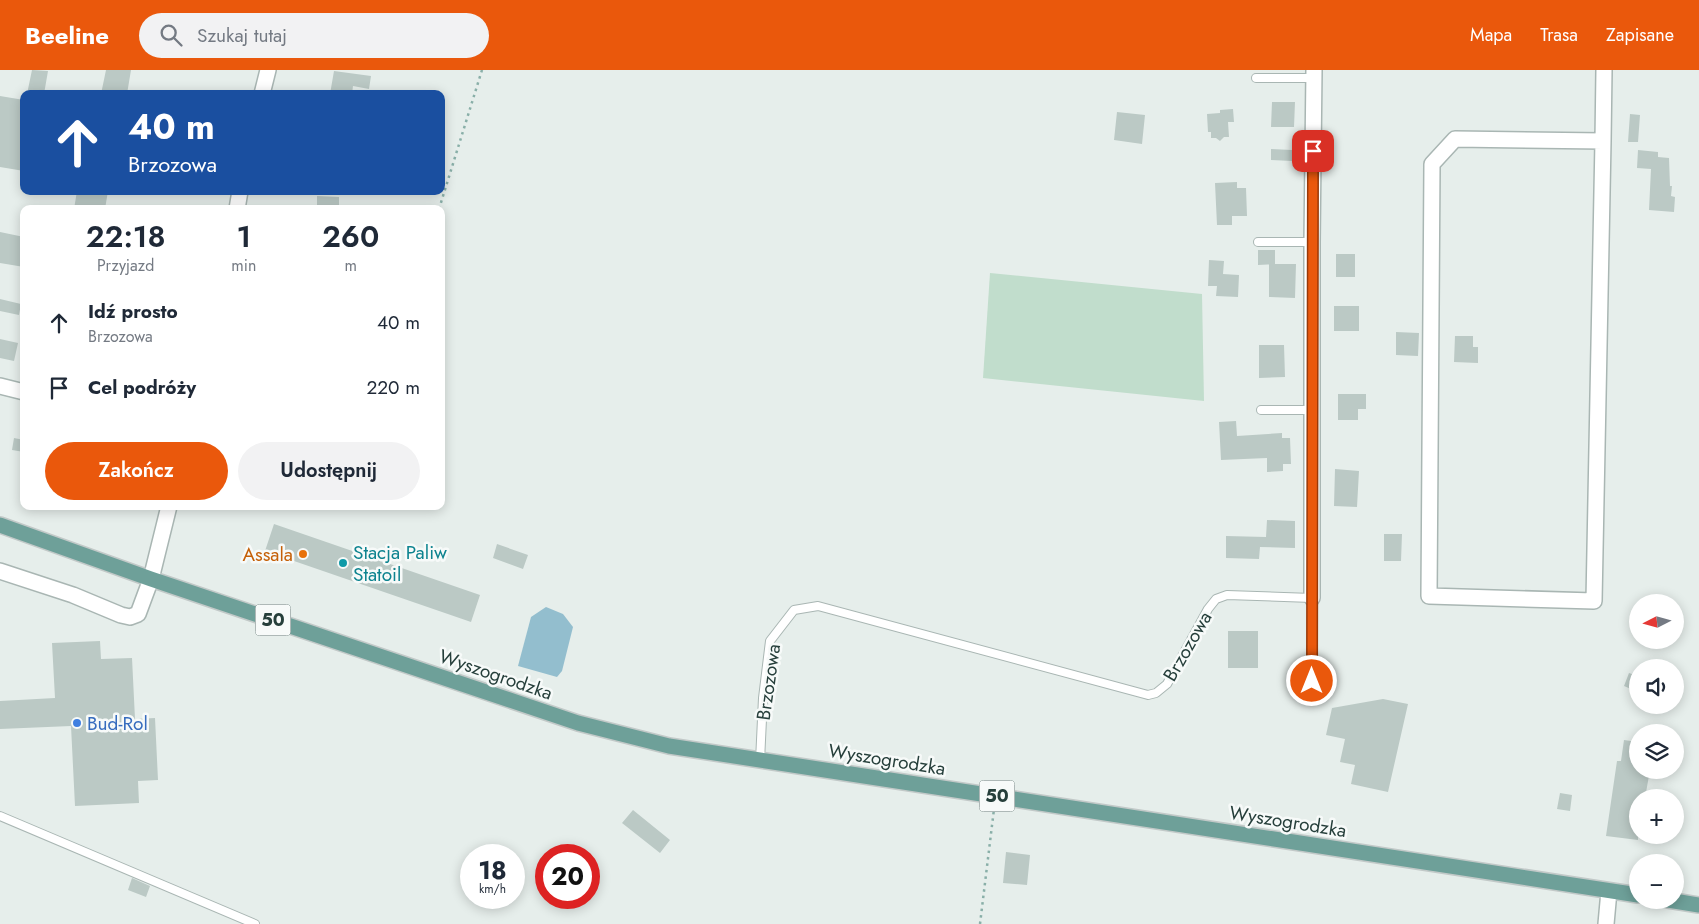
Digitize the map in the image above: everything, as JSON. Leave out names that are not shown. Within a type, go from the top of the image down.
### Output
[{"type":"main road","name":"Wyszogrodzka","points":[[0,525],[151,579],[578,723],[669,746],[1629,894]]},
{"type":"main road","points":[[1684,903],[1699,905]]},
{"type":"street","points":[[263,90],[268,70]]},
{"type":"street","points":[[1603,142],[1456,139],[1432,164],[1429,596],[1594,601],[1603,142],[1604,70]]},
{"type":"street","points":[[1312,598],[1314,74]]},
{"type":"street","points":[[0,386],[20,391]]},
{"type":"street","points":[[0,571],[73,595],[120,615],[130,617],[138,614],[151,579],[168,510]]},
{"type":"street","points":[[1606,924],[1609,891]]},
{"type":"lane","points":[[1256,78],[1314,74]]},
{"type":"lane","points":[[1258,242],[1312,242]]},
{"type":"lane","points":[[1260,410],[1312,410]]},
{"type":"lane","name":"Brzozowa","points":[[760,761],[763,698],[770,641],[794,610],[818,606],[1148,695],[1156,693],[1167,684],[1208,609],[1216,599],[1227,595],[1312,598]]},
{"type":"lane","points":[[1312,598],[1312,681]]},
{"type":"lane","points":[[0,816],[255,924]]},
{"type":"path","points":[[445,190],[482,70]]},
{"type":"path","points":[[980,924],[995,796]]},
{"type":"green space","points":[[990,273],[1202,294],[1204,401],[983,378]]},
{"type":"water","points":[[546,607],[563,614],[573,627],[562,671],[557,677],[518,666],[531,617]]},
{"type":"building","points":[[32,70],[48,71],[45,90],[28,90]]},
{"type":"building","points":[[106,70],[131,70],[128,90],[102,90]]},
{"type":"building","points":[[334,71],[371,76],[369,89],[353,86],[352,90],[331,90]]},
{"type":"building","points":[[0,96],[20,99],[20,170],[0,167]]},
{"type":"building","points":[[1272,102],[1295,102],[1294,127],[1271,127]]},
{"type":"building","points":[[1233,109],[1234,122],[1228,122],[1229,137],[1224,137],[1220,141],[1216,138],[1211,138],[1211,132],[1208,132],[1207,114]]},
{"type":"building","points":[[1117,112],[1145,115],[1142,144],[1114,140]]},
{"type":"building","points":[[1630,114],[1640,115],[1638,142],[1628,142]]},
{"type":"building","points":[[1271,149],[1292,150],[1292,161],[1271,160]]},
{"type":"building","points":[[1638,150],[1658,152],[1658,157],[1669,158],[1670,186],[1672,186],[1671,196],[1675,197],[1674,212],[1649,210],[1651,169],[1637,168]]},
{"type":"building","points":[[1237,182],[1237,188],[1246,188],[1247,216],[1232,216],[1232,225],[1217,225],[1215,183]]},
{"type":"building","points":[[76,195],[107,195],[106,205],[75,205]]},
{"type":"building","points":[[317,196],[339,197],[339,205],[317,205]]},
{"type":"building","points":[[0,232],[20,236],[20,266],[0,263]]},
{"type":"building","points":[[1258,250],[1275,250],[1275,264],[1258,265]]},
{"type":"building","points":[[1336,254],[1355,254],[1355,277],[1336,277]]},
{"type":"building","points":[[1209,260],[1224,261],[1223,274],[1239,275],[1238,297],[1216,296],[1217,286],[1208,286]]},
{"type":"building","points":[[1269,264],[1296,264],[1295,298],[1269,297]]},
{"type":"building","points":[[0,299],[20,304],[19,315],[0,311]]},
{"type":"building","points":[[1334,306],[1359,306],[1359,331],[1334,331]]},
{"type":"building","points":[[1396,332],[1419,333],[1418,356],[1396,355]]},
{"type":"building","points":[[1455,336],[1473,336],[1473,347],[1478,347],[1478,363],[1454,362]]},
{"type":"building","points":[[0,339],[18,343],[14,361],[0,358]]},
{"type":"building","points":[[1259,345],[1284,345],[1285,377],[1259,378]]},
{"type":"building","points":[[1338,394],[1366,394],[1366,409],[1358,409],[1358,420],[1338,420]]},
{"type":"building","points":[[1236,421],[1237,436],[1282,433],[1282,438],[1290,438],[1291,464],[1283,464],[1283,471],[1267,472],[1267,458],[1221,460],[1219,422]]},
{"type":"building","points":[[14,438],[20,439],[20,451],[12,450]]},
{"type":"building","points":[[1335,469],[1359,471],[1357,507],[1334,506]]},
{"type":"building","points":[[1267,520],[1295,521],[1295,548],[1260,547],[1259,559],[1226,558],[1226,536],[1266,537]]},
{"type":"building","name":"Stacja Paliw Statoil","points":[[274,524],[480,595],[471,622],[265,551]]},
{"type":"building","points":[[1384,534],[1402,534],[1401,561],[1384,561]]},
{"type":"building","points":[[497,544],[528,555],[523,569],[493,558]]},
{"type":"building","points":[[1228,631],[1258,631],[1258,668],[1228,668]]},
{"type":"building","name":"Bud-Rol","points":[[100,641],[101,659],[132,658],[135,719],[155,718],[158,780],[138,781],[139,803],[75,806],[71,726],[0,729],[0,701],[55,698],[52,643]]},
{"type":"building","points":[[1629,673],[1629,688],[1624,686]]},
{"type":"building","points":[[1383,699],[1408,704],[1388,792],[1351,784],[1355,765],[1340,762],[1345,739],[1326,735],[1332,708]]},
{"type":"building","points":[[1624,740],[1629,741],[1629,779],[1648,779],[1647,789],[1629,789],[1629,839],[1606,836],[1617,761],[1621,761]]},
{"type":"building","points":[[1560,793],[1572,795],[1570,811],[1557,809]]},
{"type":"building","points":[[633,810],[670,840],[660,853],[622,823]]},
{"type":"building","points":[[1006,852],[1030,855],[1027,885],[1003,883]]},
{"type":"building","points":[[132,878],[150,886],[146,897],[128,890]]},
{"type":"place","name":"Assala","points":[[303,554]]},
{"type":"place","name":"Stacja Paliw Statoil","points":[[343,563]]},
{"type":"place","name":"Bud-Rol","points":[[77,723]]},
{"type":"route","points":[[1312,681],[1313,151]]}]
